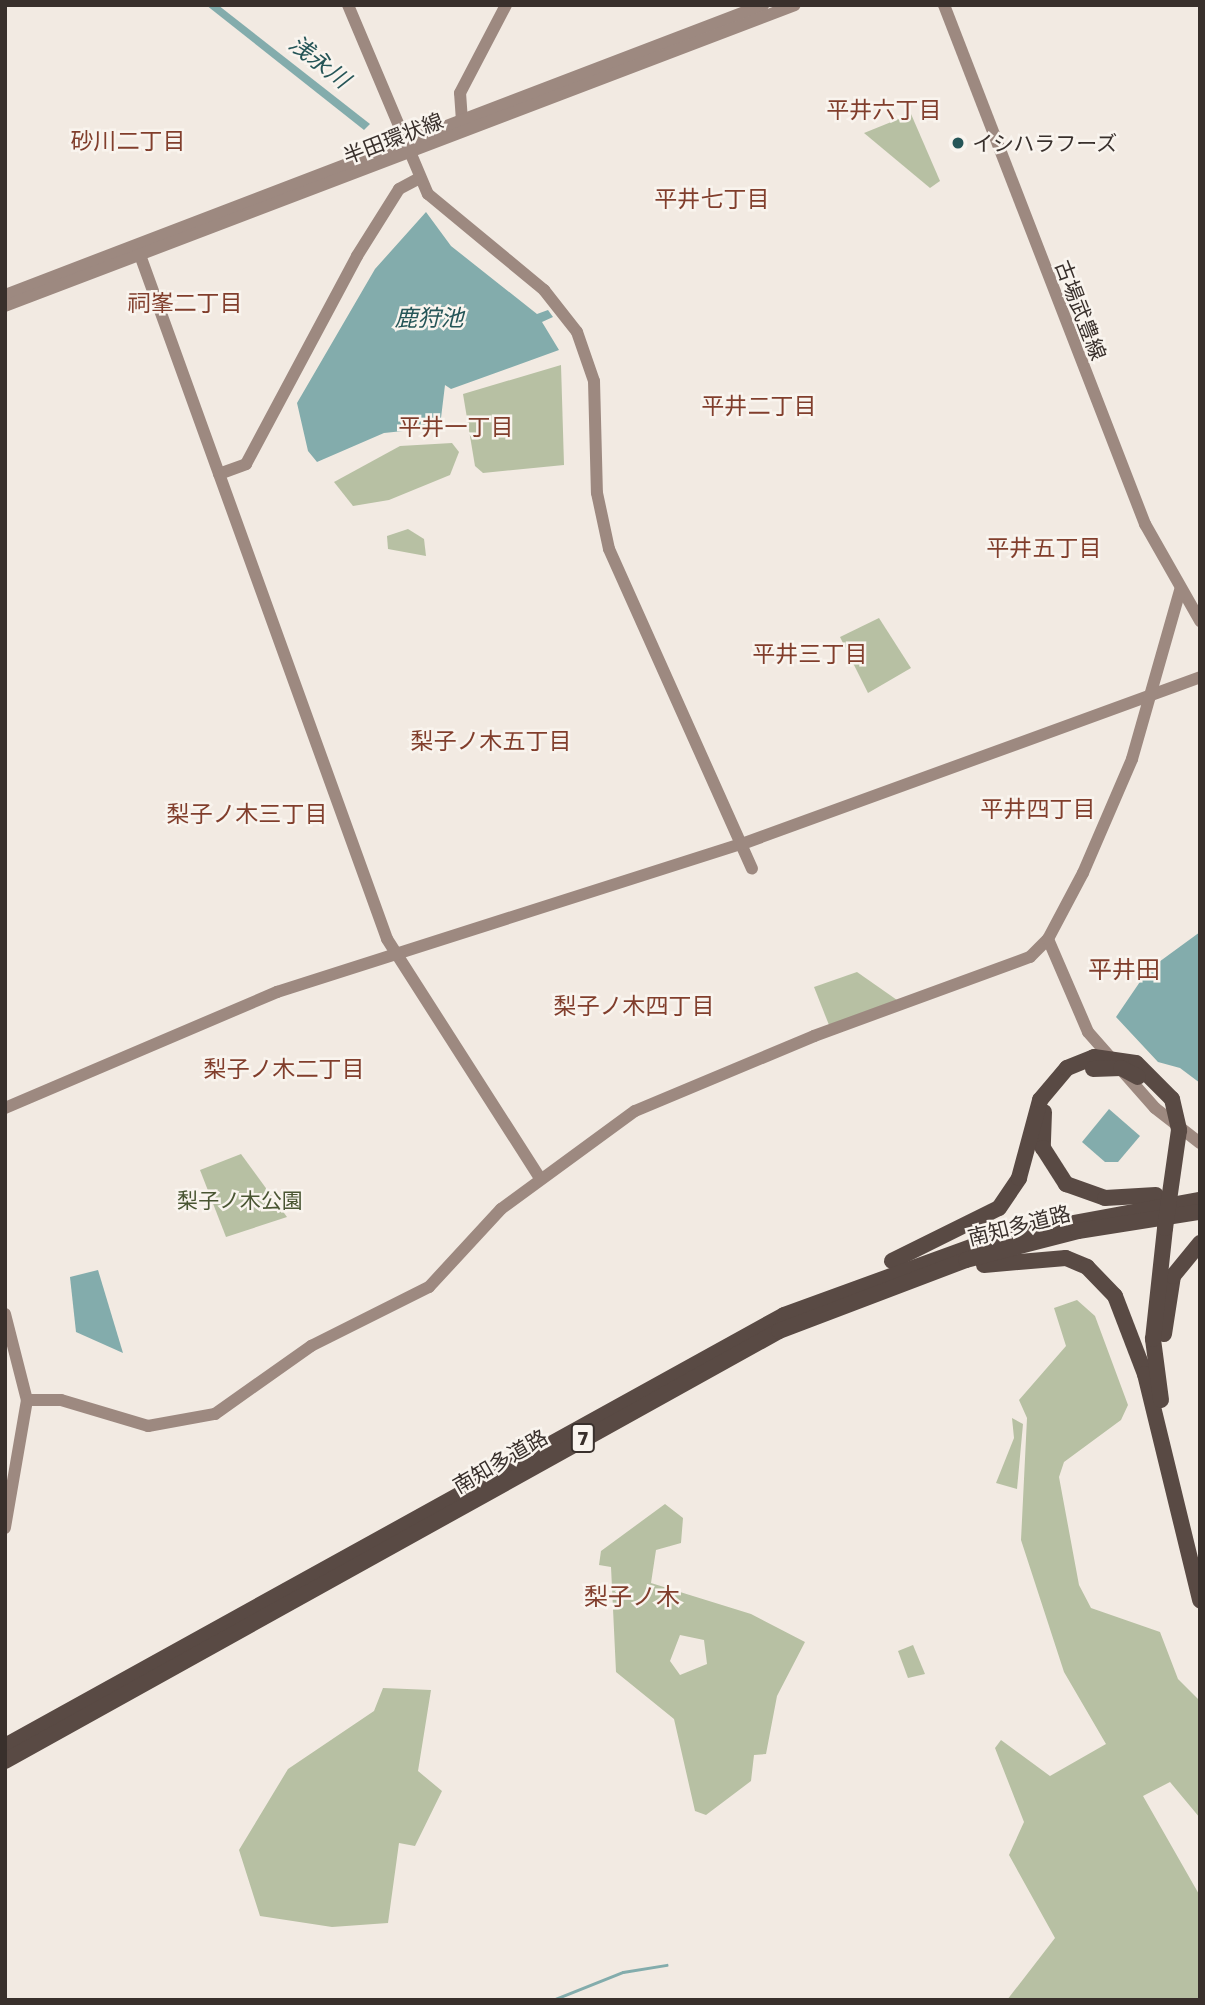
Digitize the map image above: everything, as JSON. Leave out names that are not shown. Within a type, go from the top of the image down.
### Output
[{"type":"highway","points":[[1093,1063],[1059,1086],[1044,1113],[1042,1148],[1055,1173],[1078,1192],[1105,1198],[1200,1192]]},
{"type":"highway","points":[[813,1309],[999,1208],[1019,1178],[1040,1100],[1067,1068],[1093,1063],[1131,1073],[1164,1105],[1168,1146],[1145,1374]]},
{"type":"highway","name":"南知多道路","points":[[5,1746],[101,1699],[713,1349],[998,1237],[1200,1200]]},
{"type":"highway","name":"南知多道路","points":[[5,1761],[142,1690],[813,1309],[966,1260],[1078,1231],[1200,1212]]},
{"type":"highway","points":[[1160,1228],[1153,1339],[1159,1394],[1200,1563]]},
{"type":"highway","points":[[1159,1394],[1170,1283],[1200,1243]]},
{"type":"highway","points":[[813,1309],[989,1264],[1066,1258],[1087,1267],[1110,1288],[1145,1374],[1200,1600]]},
{"type":"street","points":[[348,5],[418,179],[453,219],[544,290],[577,332],[594,380],[597,493],[609,549],[752,869]]},
{"type":"street","points":[[462,121],[460,93],[506,5]]},
{"type":"street","name":"半田環状線","points":[[5,306],[405,149],[462,121],[763,5]]},
{"type":"street","name":"半田環状線","points":[[5,295],[796,5]]},
{"type":"street","name":"古場武豊線","points":[[944,5],[1120,465],[1180,590],[1200,621]]},
{"type":"street","points":[[219,474],[246,464],[357,256],[399,189],[418,179]]},
{"type":"street","points":[[140,255],[393,953],[540,1178]]},
{"type":"street","points":[[27,1400],[61,1400],[148,1426],[215,1414],[311,1346],[429,1287],[492,1219],[540,1178],[635,1111],[814,1036],[1030,957],[1048,939],[1121,785],[1180,590]]},
{"type":"street","points":[[5,1108],[277,992],[742,844],[1200,677]]},
{"type":"street","points":[[1048,939],[1088,1032],[1155,1108],[1200,1143]]},
{"type":"street","points":[[5,1314],[27,1400],[5,1528]]},
{"type":"green space","points":[[911,114],[940,181],[930,188],[864,133]]},
{"type":"green space","points":[[561,365],[564,465],[483,473],[475,466],[463,394]]},
{"type":"green space","points":[[452,443],[459,452],[450,475],[389,500],[353,506],[334,482],[400,446]]},
{"type":"green space","points":[[408,529],[424,539],[426,556],[388,549],[387,536]]},
{"type":"green space","points":[[879,618],[911,668],[868,693],[840,637]]},
{"type":"green space","points":[[857,972],[897,1000],[829,1025],[814,987]]},
{"type":"green space","name":"梨子ノ木公園","points":[[241,1154],[287,1217],[226,1237],[200,1170]]},
{"type":"green space","points":[[1077,1300],[1095,1316],[1128,1405],[1121,1420],[1064,1462],[1059,1477],[1079,1585],[1091,1608],[1160,1632],[1178,1679],[1200,1701],[1200,1818],[1170,1782],[1143,1796],[1200,1896],[1200,2000],[1007,2000],[1055,1938],[1009,1855],[1024,1822],[995,1748],[1001,1740],[1050,1776],[1106,1744],[1064,1672],[1021,1540],[1027,1418],[1019,1400],[1066,1346],[1054,1308]]},
{"type":"green space","points":[[1012,1418],[1023,1424],[1017,1489],[996,1483],[1014,1438]]},
{"type":"green space","points":[[665,1504],[683,1518],[681,1543],[656,1550],[651,1583],[751,1614],[805,1642],[777,1696],[766,1754],[754,1755],[751,1781],[706,1815],[695,1811],[674,1719],[616,1672],[611,1567],[599,1565],[601,1551]],"holes":[[[680,1635],[704,1640],[707,1664],[680,1675],[670,1661]]]},
{"type":"green space","points":[[913,1645],[925,1674],[908,1678],[898,1651]]},
{"type":"green space","points":[[383,1688],[431,1690],[418,1771],[442,1791],[415,1846],[399,1843],[388,1923],[332,1927],[260,1916],[239,1850],[288,1769],[374,1711]]},
{"type":"water","points":[[206,5],[218,5],[370,124],[364,130]]},
{"type":"water","name":"鹿狩池","points":[[426,212],[451,246],[537,314],[548,310],[553,317],[542,322],[559,350],[451,389],[445,385],[441,418],[432,428],[384,433],[317,462],[308,451],[297,403],[375,269]]},
{"type":"water","points":[[1200,932],[1200,1083],[1180,1068],[1158,1062],[1116,1017],[1148,970]]},
{"type":"water","points":[[1109,1109],[1140,1136],[1118,1162],[1105,1162],[1082,1142]]},
{"type":"water","points":[[98,1270],[123,1353],[76,1332],[70,1277]]},
{"type":"waterway","points":[[553,2000],[623,1972],[666,1965]]},
{"type":"place","name":"イシハラフーズ","points":[[958,143]]},
{"type":"district","name":"平井六丁目","points":[[884,109]]},
{"type":"district","name":"砂川二丁目","points":[[128,140]]},
{"type":"district","name":"平井七丁目","points":[[712,198]]},
{"type":"district","name":"祠峯二丁目","points":[[185,302]]},
{"type":"district","name":"平井二丁目","points":[[759,405]]},
{"type":"district","name":"平井一丁目","points":[[456,426]]},
{"type":"district","name":"平井五丁目","points":[[1044,547]]},
{"type":"district","name":"平井三丁目","points":[[810,653]]},
{"type":"district","name":"梨子ノ木五丁目","points":[[491,740]]},
{"type":"district","name":"平井四丁目","points":[[1038,808]]},
{"type":"district","name":"梨子ノ木三丁目","points":[[247,813]]},
{"type":"district","name":"平井田","points":[[1124,969]]},
{"type":"district","name":"梨子ノ木四丁目","points":[[634,1005]]},
{"type":"district","name":"梨子ノ木二丁目","points":[[284,1068]]},
{"type":"district","name":"梨子ノ木","points":[[632,1596]]},
{"type":"water label","name":"浅永川","points":[[320,61]]}]
